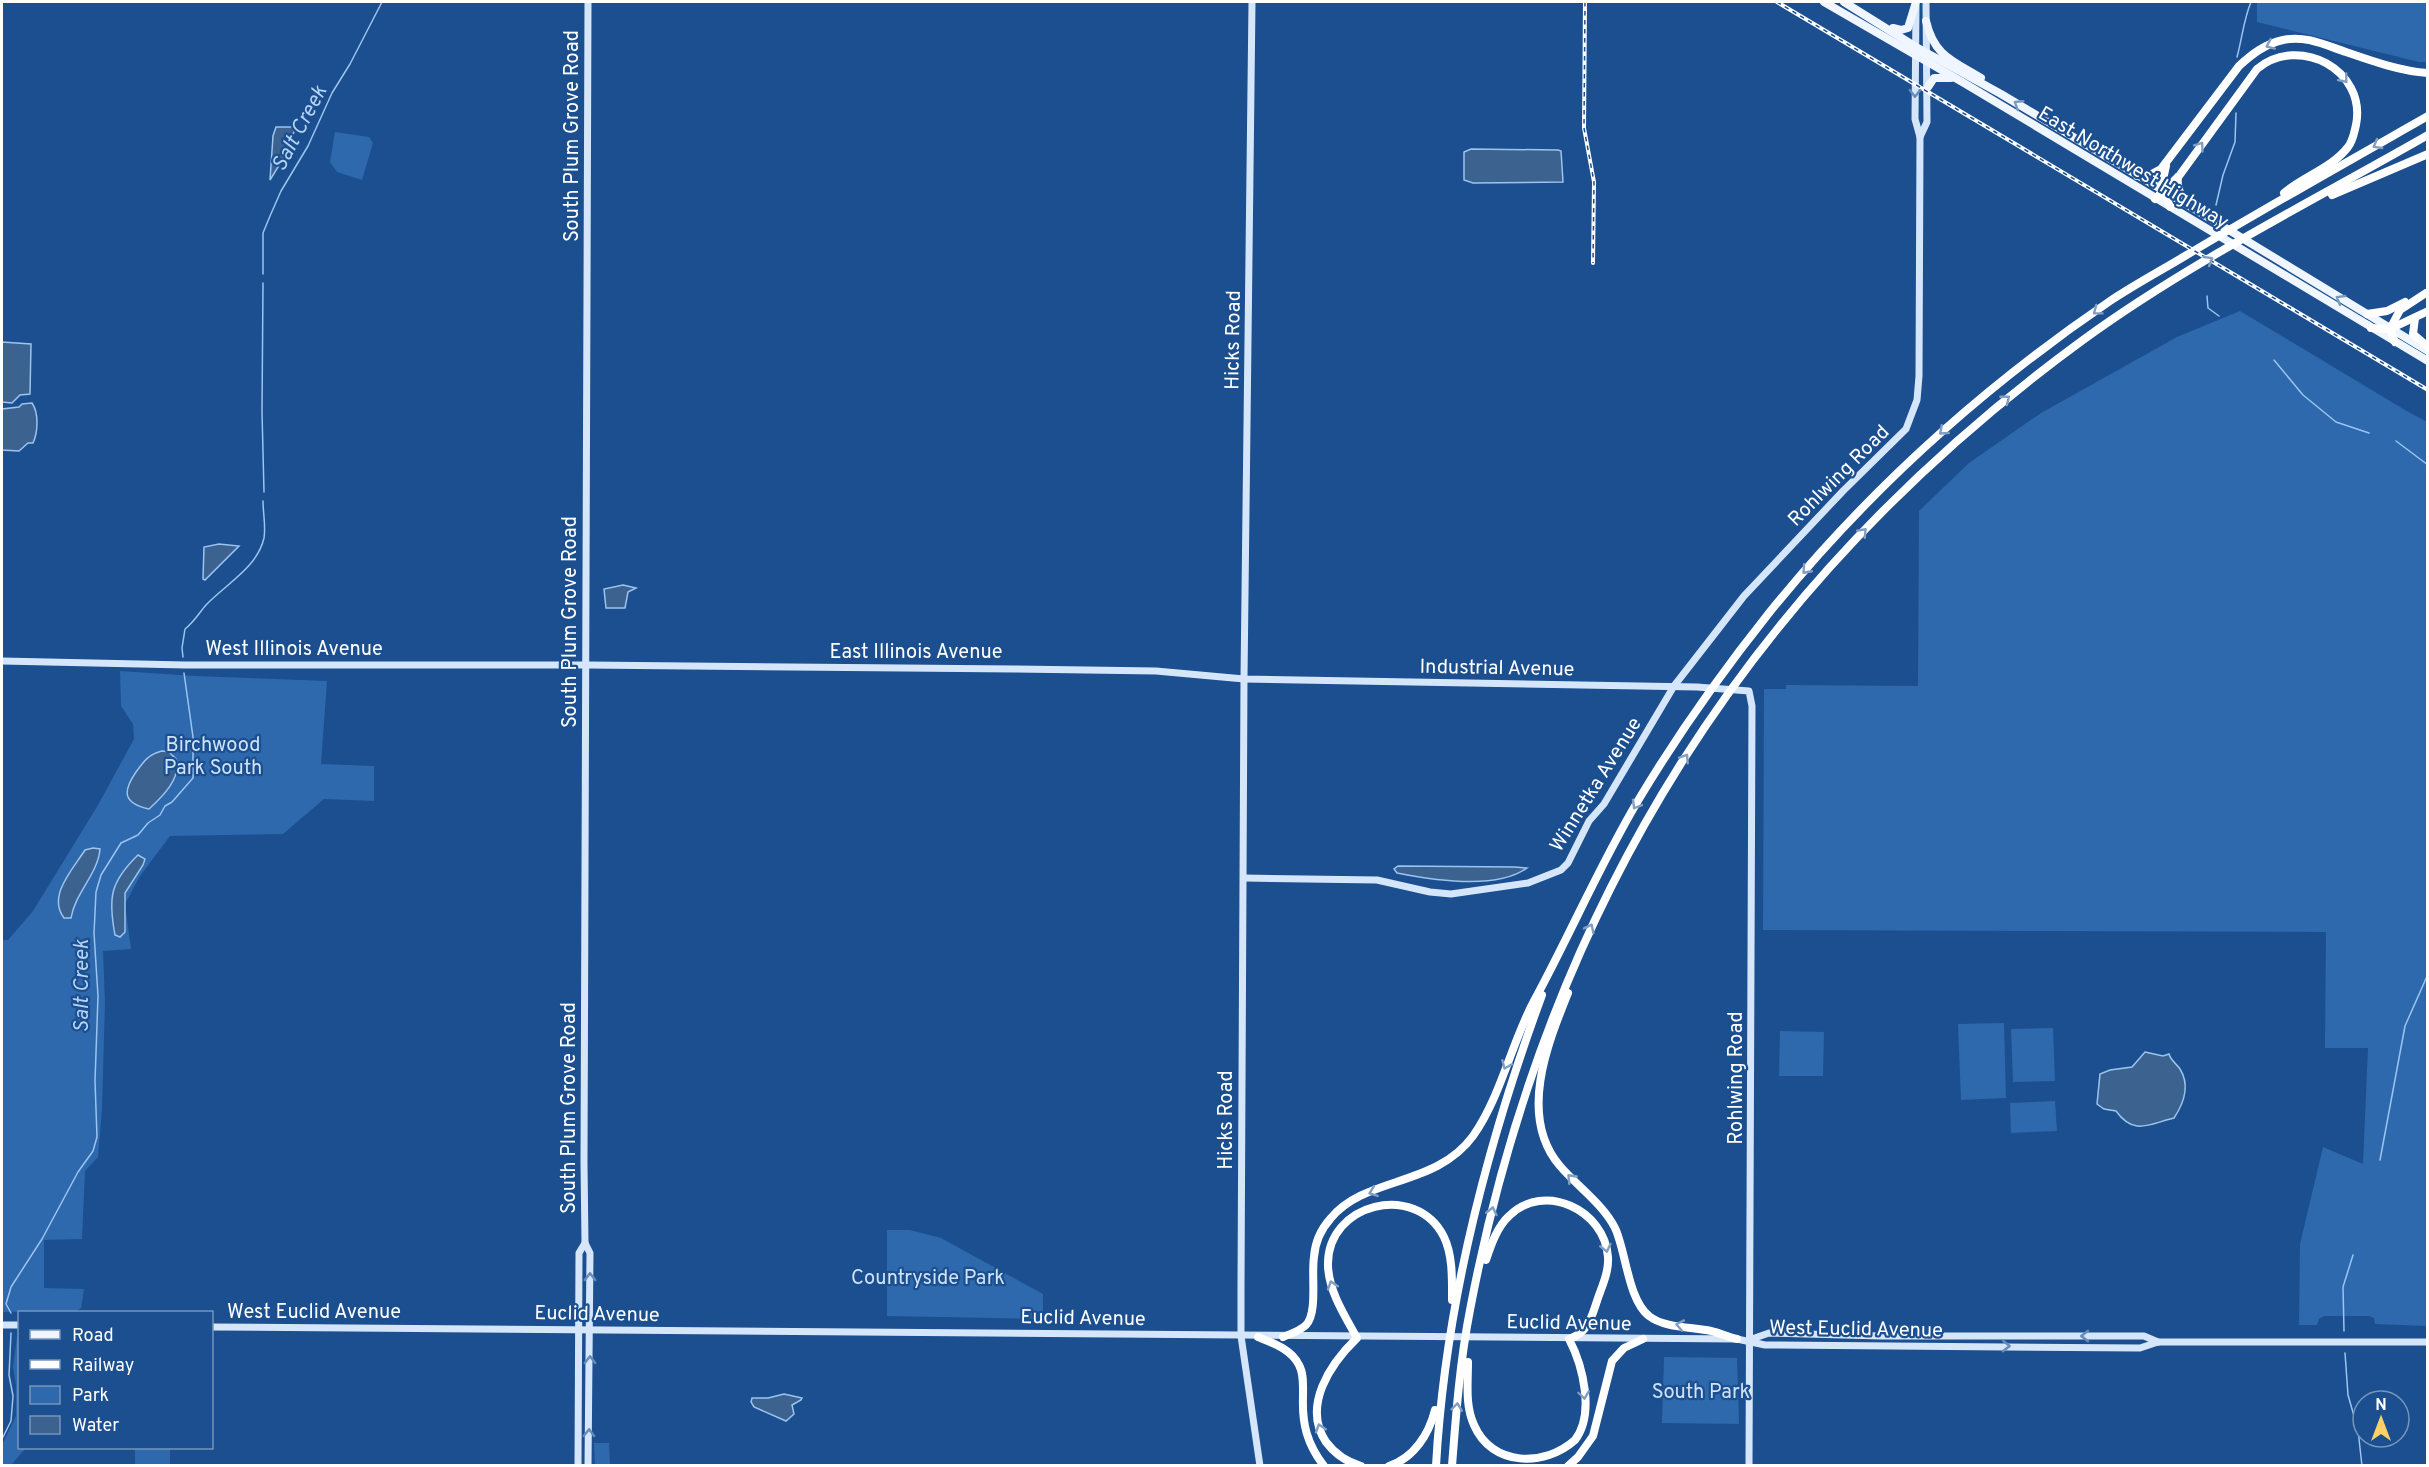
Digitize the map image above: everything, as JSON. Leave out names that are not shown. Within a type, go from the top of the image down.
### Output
[{"type":"highway","points":[[2137,176],[2153,174],[2168,160],[2239,66],[2271,43],[2285,39],[2309,40],[2371,60],[2427,72]]},
{"type":"highway","points":[[2155,199],[2179,176],[2257,69],[2279,57],[2304,54],[2319,58],[2342,75],[2353,93],[2358,115],[2353,138],[2349,146],[2331,163],[2292,186],[2268,207]]},
{"type":"highway","points":[[1389,1466],[1412,1454],[1433,1419],[1443,1377],[1453,1314],[1488,1155],[1507,1092],[1550,975],[1604,862],[1633,811],[1701,702],[1724,671],[1797,580],[1864,506],[1905,465],[1980,400],[2111,301],[2252,216],[2427,116]]},
{"type":"highway","points":[[1452,1466],[1470,1309],[1514,1126],[1535,1062],[1580,949],[1618,871],[1652,809],[1743,671],[1776,628],[1889,504],[1982,418],[2083,340],[2158,290],[2427,135]]},
{"type":"highway","points":[[2288,215],[2427,154]]},
{"type":"highway","points":[[2168,160],[2162,177],[2163,192],[2170,207]]},
{"type":"highway","points":[[2179,176],[2178,189],[2192,207]]},
{"type":"highway","points":[[2367,314],[2387,311],[2427,292]]},
{"type":"highway","points":[[2395,342],[2390,329],[2400,310],[2427,292]]},
{"type":"highway","points":[[2371,327],[2390,329],[2427,311]]},
{"type":"highway","points":[[2415,318],[2412,323],[2413,334],[2427,349]]},
{"type":"highway","points":[[1580,949],[1575,975],[1542,1070],[1539,1111],[1547,1145],[1560,1167],[1612,1222],[1637,1299],[1648,1316],[1661,1322],[1714,1332],[1737,1340]]},
{"type":"highway","points":[[1283,1337],[1302,1328],[1311,1319],[1315,1247],[1322,1230],[1338,1210],[1354,1199],[1433,1170],[1454,1156],[1472,1138],[1487,1111],[1532,1004],[1550,975]]},
{"type":"highway","points":[[1467,1331],[1467,1396],[1474,1425],[1484,1443],[1498,1455],[1512,1462],[1530,1464],[1545,1461],[1563,1452],[1575,1439],[1581,1427],[1585,1402],[1577,1359],[1569,1339],[1584,1331],[1590,1323],[1606,1277],[1608,1254],[1603,1236],[1592,1219],[1577,1208],[1561,1202],[1542,1201],[1517,1209],[1503,1223],[1487,1258],[1482,1280],[1470,1309]]},
{"type":"highway","points":[[1361,1466],[1344,1459],[1329,1445],[1320,1430],[1316,1413],[1321,1388],[1347,1347],[1357,1338],[1330,1283],[1329,1252],[1335,1236],[1357,1213],[1374,1206],[1393,1204],[1411,1208],[1429,1218],[1445,1239],[1450,1258],[1453,1314]]},
{"type":"highway","points":[[1258,1337],[1288,1352],[1300,1367],[1303,1378],[1303,1413],[1306,1434],[1314,1454],[1324,1466]]},
{"type":"highway","points":[[1568,1466],[1578,1457],[1593,1436],[1612,1361],[1624,1348],[1643,1339]]},
{"type":"highway","points":[[1436,1466],[1443,1377]]},
{"type":"main road","name":"South Plum Grove Road","points":[[588,2],[585,1243],[590,1253],[588,1466]]},
{"type":"main road","name":"Hicks Road","points":[[1252,2],[1244,679],[1241,1336],[1260,1466]]},
{"type":"main road","name":"East Northwest Highway","points":[[1824,2],[2001,94],[2163,192],[2192,207],[2390,329],[2427,349]]},
{"type":"main road","name":"East Northwest Highway","points":[[1844,2],[1884,25],[1916,51]]},
{"type":"main road","name":"Rohlwing Road","points":[[1674,686],[1744,596],[1843,491],[1898,439],[1911,419],[1917,400],[1919,376],[1920,137],[1915,119],[1916,2]]},
{"type":"main road","points":[[1884,25],[1900,30],[1908,28],[1916,2]]},
{"type":"main road","name":"Rohlwing Road","points":[[1920,137],[1927,122],[1926,2]]},
{"type":"main road","points":[[1926,21],[1929,37],[1940,53],[1995,86],[2001,94]]},
{"type":"main road","name":"East Northwest Highway","points":[[1926,56],[1964,83],[2427,361]]},
{"type":"main road","points":[[1928,87],[1934,78],[1942,77],[1964,83]]},
{"type":"main road","name":"West Illinois Avenue","points":[[2,661],[185,665],[587,664]]},
{"type":"main road","name":"East Illinois Avenue","points":[[587,664],[1148,671],[1244,679]]},
{"type":"main road","name":"Industrial Avenue","points":[[1244,679],[1674,686],[1737,688],[1749,691]]},
{"type":"main road","name":"Winnetka Avenue","points":[[1244,878],[1377,880],[1430,892],[1451,894],[1528,883],[1561,870],[1568,863],[1589,821],[1604,804],[1674,686]]},
{"type":"main road","name":"Rohlwing Road","points":[[1749,691],[1752,706],[1749,1466]]},
{"type":"main road","name":"South Plum Grove Road","points":[[578,1466],[579,1253],[585,1243]]},
{"type":"main road","points":[[2,1325],[18,1325]]},
{"type":"main road","name":"West Euclid Avenue","points":[[213,1327],[417,1328]]},
{"type":"main road","name":"Euclid Avenue","points":[[417,1328],[1749,1340]]},
{"type":"main road","name":"West Euclid Avenue","points":[[1749,1340],[1769,1333],[2010,1337],[2144,1336],[2158,1342]]},
{"type":"main road","name":"West Euclid Avenue","points":[[1749,1340],[1765,1345],[2140,1348],[2158,1342],[2427,1342]]},
{"type":"green space","points":[[2257,2],[2427,2],[2427,62],[2419,62],[2257,22]]},
{"type":"green space","points":[[335,132],[369,137],[373,143],[362,180],[337,172],[330,162]]},
{"type":"green space","points":[[2240,311],[2427,422],[2427,1326],[2375,1324],[2374,1318],[2369,1316],[2324,1316],[2319,1319],[2317,1325],[2299,1325],[2300,1244],[2323,1147],[2363,1164],[2368,1048],[2325,1048],[2326,932],[1763,930],[1764,689],[1786,689],[1786,685],[1918,686],[1919,511],[1969,463],[2041,413],[2177,337]]},
{"type":"green space","name":"Birchwood Park South","points":[[120,671],[327,681],[321,764],[374,766],[374,801],[324,799],[283,834],[170,836],[140,876],[125,904],[131,949],[103,951],[105,1002],[102,1109],[98,1157],[85,1171],[82,1239],[44,1240],[44,1288],[84,1289],[81,1308],[77,1311],[2,1312],[2,940],[8,940],[33,911],[98,805],[134,739],[133,724],[121,706]]},
{"type":"green space","points":[[2004,1023],[2006,1098],[1961,1100],[1958,1024]]},
{"type":"green space","points":[[2053,1028],[2055,1081],[2013,1082],[2011,1029]]},
{"type":"green space","points":[[1780,1031],[1824,1032],[1823,1076],[1779,1076]]},
{"type":"green space","points":[[2055,1101],[2057,1131],[2011,1133],[2010,1103]]},
{"type":"green space","name":"Countryside Park","points":[[887,1230],[910,1230],[941,1238],[1043,1294],[1043,1319],[887,1316]]},
{"type":"green space","points":[[18,1337],[18,1449],[25,1449],[11,1465],[2,1465],[2,1445],[16,1416],[16,1385],[13,1367]]},
{"type":"green space","name":"South Park","points":[[1664,1357],[1737,1358],[1739,1424],[1662,1423]]},
{"type":"green space","points":[[594,1443],[609,1443],[610,1465],[595,1465]]},
{"type":"green space","points":[[135,1449],[170,1449],[170,1465],[135,1465]]},
{"type":"water","points":[[276,127],[296,127],[283,159],[270,180],[273,136]]},
{"type":"water","points":[[1471,149],[1561,151],[1563,182],[1473,183],[1464,180],[1464,152]]},
{"type":"water","points":[[2,342],[31,344],[30,394],[20,395],[12,403],[2,402]]},
{"type":"water","points":[[32,403],[37,423],[33,443],[28,443],[19,451],[2,450],[2,409]]},
{"type":"water","points":[[219,544],[239,546],[205,580],[203,579],[204,547]]},
{"type":"water","points":[[623,585],[636,588],[628,592],[625,608],[606,608],[604,589]]},
{"type":"water","points":[[162,751],[169,752],[176,759],[176,773],[170,787],[149,809],[130,800],[127,790],[144,761]]},
{"type":"water","points":[[100,849],[95,867],[77,900],[71,918],[64,918],[58,901],[60,892],[85,850]]},
{"type":"water","points":[[138,855],[145,859],[125,893],[125,932],[120,937],[115,935],[113,922],[113,891],[122,874]]},
{"type":"water","points":[[1398,866],[1527,868],[1499,879],[1464,881],[1397,873],[1394,869]]},
{"type":"water","points":[[2145,1052],[2163,1056],[2169,1054],[2183,1075],[2185,1088],[2181,1106],[2174,1118],[2136,1126],[2123,1119],[2116,1111],[2104,1109],[2097,1104],[2100,1074],[2132,1067]]},
{"type":"water","points":[[784,1394],[802,1398],[792,1405],[794,1414],[786,1421],[754,1407],[751,1402],[752,1398],[768,1398]]},
{"type":"waterway","name":"Salt Creek","points":[[263,274],[263,233],[270,216],[281,191],[308,146],[332,93],[350,64],[382,2]]},
{"type":"waterway","points":[[2237,57],[2251,2]]},
{"type":"waterway","points":[[2216,205],[2223,175],[2235,142],[2236,113]]},
{"type":"waterway","name":"Salt Creek","points":[[263,283],[264,492]]},
{"type":"waterway","points":[[2207,296],[2208,308],[2219,316]]},
{"type":"waterway","points":[[2274,360],[2303,395],[2336,422],[2369,433]]},
{"type":"waterway","points":[[2396,441],[2428,465]]},
{"type":"waterway","name":"Salt Creek","points":[[183,657],[185,629],[214,597],[248,567],[260,549],[265,534],[263,501]]},
{"type":"waterway","name":"Salt Creek","points":[[11,1313],[6,1304],[11,1287],[42,1239],[78,1172],[93,1151],[97,1137],[95,1081],[98,996],[94,933],[96,892],[101,875],[121,843],[138,835],[148,823],[160,815],[165,806],[172,802],[193,778],[193,737],[184,673]]},
{"type":"waterway","points":[[2380,1160],[2405,1026],[2428,974]]},
{"type":"waterway","points":[[2344,1331],[2343,1287],[2353,1255]]},
{"type":"waterway","name":"Salt Creek","points":[[2,1439],[11,1421],[13,1396],[9,1375],[11,1333]]},
{"type":"waterway","points":[[2345,1353],[2348,1395],[2358,1430],[2362,1466]]},
{"type":"railway","points":[[1585,2],[1584,128],[1594,182],[1593,263]]},
{"type":"railway","points":[[1777,2],[2428,390]]}]
